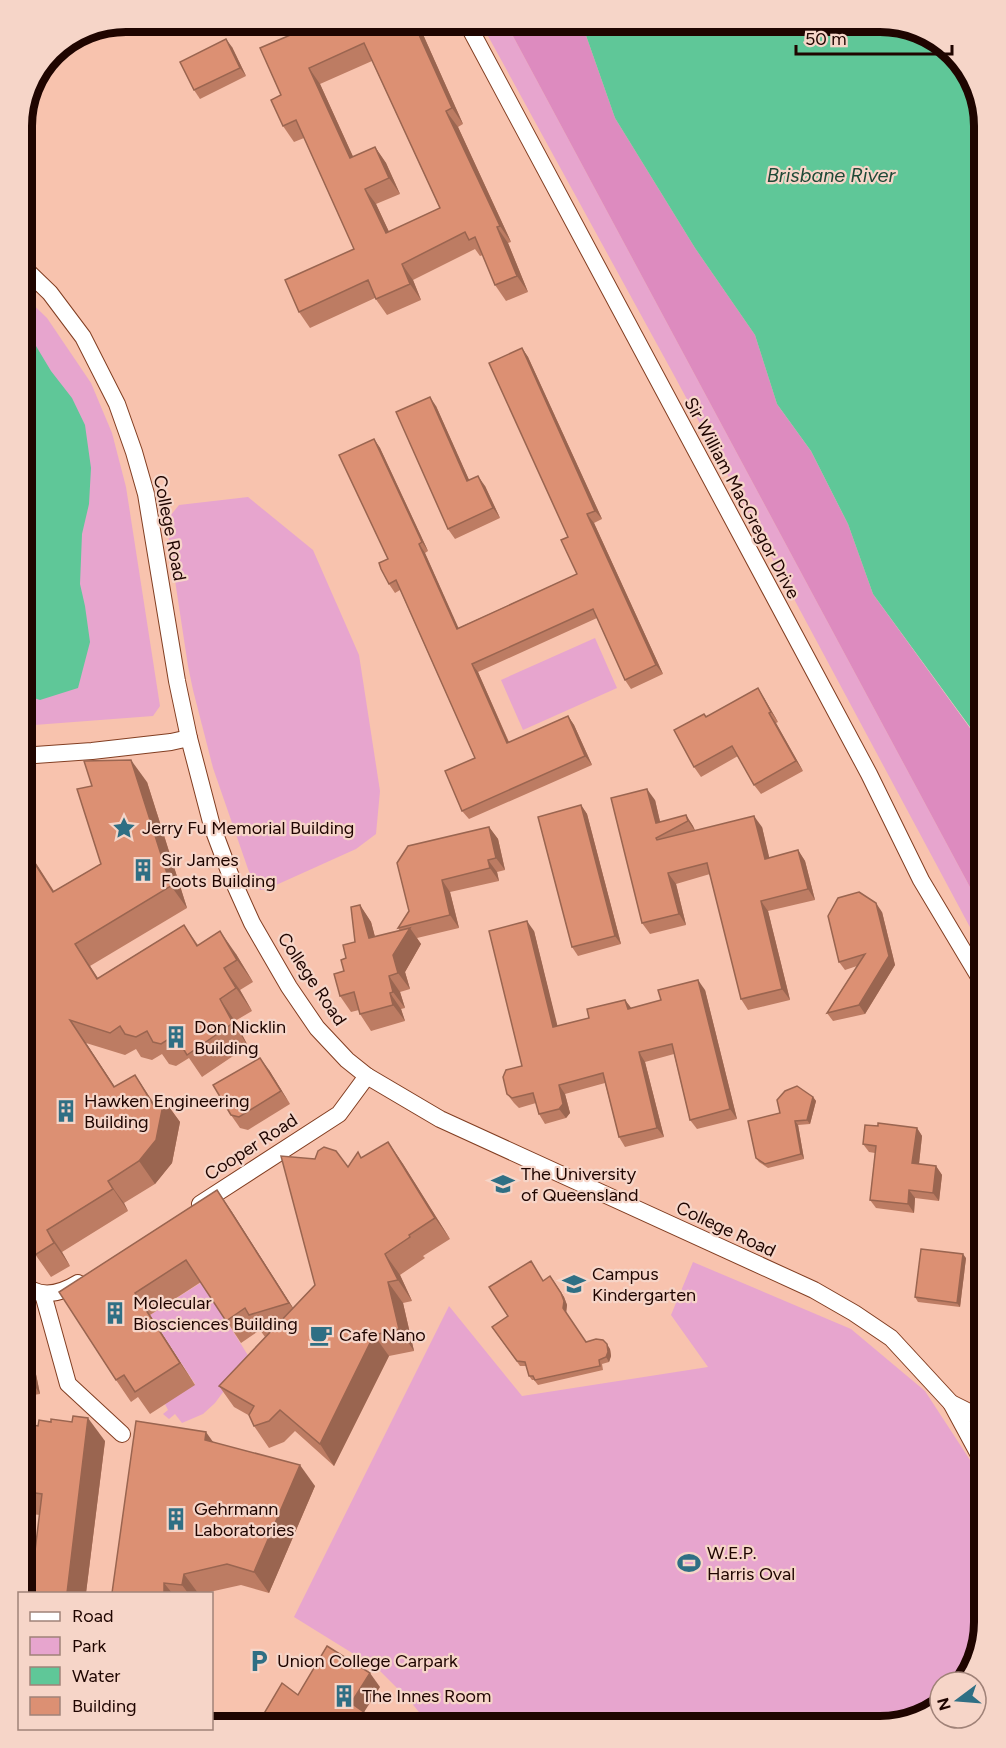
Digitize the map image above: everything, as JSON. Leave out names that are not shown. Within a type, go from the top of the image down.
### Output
[{"type":"street","name":"Sir William MacGregor Drive","points":[[472,32],[869,774],[921,880],[974,969]]},
{"type":"street","name":"College Road","points":[[32,276],[50,293],[83,337],[117,404],[146,494],[177,681],[212,826],[252,923],[289,987],[317,1028],[347,1060],[367,1076],[440,1119],[814,1290],[854,1313],[891,1338],[951,1403],[974,1446]]},
{"type":"street","points":[[32,755],[149,745],[189,738]]},
{"type":"street","name":"Cooper Road","points":[[189,1211],[339,1114],[367,1076]]},
{"type":"street","points":[[32,1290],[43,1294],[56,1293],[89,1277]]},
{"type":"street","points":[[43,1294],[68,1384],[122,1434]]},
{"type":"street","name":"College Road","points":[[951,1403],[974,1414]]},
{"type":"shaded area","name":"The University of Queensland","points":[[113,32],[585,32],[615,118],[695,248],[755,335],[777,404],[848,524],[873,594],[974,756],[974,1635],[962,1669],[928,1670],[928,1704],[899,1715],[213,1716],[213,1592],[32,1592],[32,120],[41,84],[51,68],[79,44]]},
{"type":"shaded area","points":[[511,32],[585,32],[615,118],[695,248],[755,335],[777,404],[811,451],[848,524],[873,594],[970,728],[974,740],[974,895]]},
{"type":"green space","points":[[486,32],[511,32],[974,895],[974,935],[675,377]]},
{"type":"green space","points":[[32,304],[47,318],[91,383],[112,433],[126,487],[160,706],[153,716],[32,725]]},
{"type":"green space","points":[[248,497],[313,550],[359,655],[380,791],[376,834],[356,849],[265,890],[260,890],[253,881],[213,768],[188,666],[166,521],[179,505]]},
{"type":"green space","points":[[595,638],[617,688],[523,730],[501,680]]},
{"type":"green space","points":[[693,1262],[851,1329],[925,1391],[974,1466],[974,1635],[961,1670],[928,1670],[928,1704],[899,1715],[880,1716],[422,1716],[378,1669],[294,1617],[449,1306],[522,1396],[708,1367],[671,1315]]},
{"type":"green space","points":[[202,1282],[249,1357],[215,1403],[203,1414],[182,1423],[175,1414],[169,1419],[163,1414],[168,1410],[165,1404],[195,1384],[150,1315]]},
{"type":"water","name":"Brisbane River","points":[[585,32],[899,33],[933,47],[959,73],[973,107],[974,126],[974,740],[970,727],[873,594],[848,524],[811,451],[777,404],[755,335],[695,248],[615,118]]},
{"type":"water","points":[[32,340],[51,371],[72,398],[85,425],[91,468],[89,504],[82,534],[80,584],[90,642],[78,688],[40,700],[32,697]]},
{"type":"building","points":[[297,32],[418,32],[452,108],[446,111],[500,226],[497,227],[517,276],[495,285],[475,237],[469,240],[465,232],[402,264],[410,284],[376,299],[368,280],[299,312],[285,280],[354,249],[296,120],[283,126],[271,100],[281,95],[260,48]],"holes":[[[364,43],[440,208],[386,233],[365,189],[389,178],[375,147],[350,158],[309,68]]]},
{"type":"building","points":[[226,39],[240,68],[194,90],[180,62]]},
{"type":"building","points":[[522,348],[595,511],[587,514],[656,665],[625,680],[593,609],[472,664],[507,743],[568,716],[585,756],[462,811],[445,771],[475,758],[396,580],[389,584],[381,569],[379,563],[388,559],[339,455],[374,439],[422,542],[419,544],[457,629],[577,574],[561,540],[568,537],[489,363]]},
{"type":"building","points":[[430,397],[467,481],[478,476],[493,508],[448,529],[396,412]]},
{"type":"building","points":[[758,688],[796,761],[754,785],[732,746],[694,767],[674,730],[704,714],[706,717]]},
{"type":"building","points":[[131,760],[171,886],[75,944],[97,979],[184,925],[197,946],[220,931],[237,960],[224,968],[236,988],[220,999],[233,1023],[187,1055],[175,1035],[161,1044],[153,1042],[147,1031],[136,1037],[125,1034],[120,1026],[110,1033],[70,1020],[114,1087],[135,1075],[154,1106],[164,1100],[156,1140],[139,1161],[108,1181],[113,1189],[47,1230],[54,1243],[35,1255],[32,1250],[32,859],[53,892],[101,864],[77,789],[92,786],[84,761]]},
{"type":"building","points":[[647,789],[656,823],[686,815],[688,821],[656,838],[657,840],[754,816],[765,859],[798,850],[808,889],[761,901],[782,989],[741,999],[707,863],[668,873],[679,914],[642,923],[611,798]]},
{"type":"building","points":[[581,805],[615,936],[572,947],[538,817]]},
{"type":"building","points":[[489,827],[496,858],[488,860],[490,868],[442,880],[450,915],[398,928],[409,911],[397,863],[408,846]]},
{"type":"building","points":[[859,892],[876,903],[889,956],[859,1005],[827,1013],[865,954],[839,962],[828,916],[838,898]]},
{"type":"building","points":[[360,905],[369,938],[410,928],[393,955],[398,973],[389,976],[393,1005],[360,1014],[354,992],[340,996],[334,974],[344,971],[341,960],[346,958],[343,945],[355,942],[351,907]]},
{"type":"building","points":[[527,921],[553,1027],[589,1018],[587,1009],[625,1000],[628,1009],[661,1000],[658,990],[698,980],[730,1109],[690,1120],[672,1044],[639,1052],[657,1128],[619,1137],[603,1073],[559,1085],[563,1104],[559,1109],[539,1114],[533,1093],[512,1098],[507,1094],[503,1077],[506,1070],[522,1066],[489,931]]},
{"type":"building","points":[[260,1058],[281,1091],[239,1117],[231,1115],[213,1085]]},
{"type":"building","points":[[797,1086],[813,1097],[807,1120],[795,1121],[801,1154],[765,1164],[756,1158],[748,1121],[780,1113],[777,1100],[785,1091]]},
{"type":"building","points":[[878,1123],[917,1128],[912,1163],[936,1166],[933,1193],[909,1190],[908,1204],[870,1200],[876,1146],[863,1144],[865,1125],[878,1126]]},
{"type":"building","points":[[388,1142],[435,1218],[385,1254],[398,1280],[388,1282],[399,1329],[374,1335],[320,1444],[280,1410],[269,1421],[254,1426],[249,1415],[254,1406],[219,1386],[315,1285],[281,1156],[315,1159],[318,1151],[324,1147],[336,1151],[348,1167],[358,1152],[361,1158]]},
{"type":"building","name":"Molecular Biosciences Building","points":[[217,1190],[289,1303],[249,1315],[245,1308],[226,1321],[186,1260],[135,1293],[180,1363],[135,1392],[124,1375],[116,1380],[59,1292]]},
{"type":"building","points":[[921,1249],[963,1254],[957,1303],[915,1297]]},
{"type":"building","points":[[531,1261],[543,1281],[550,1276],[561,1293],[564,1301],[563,1308],[586,1342],[596,1339],[603,1340],[607,1344],[608,1352],[606,1357],[599,1360],[600,1366],[535,1380],[533,1376],[529,1376],[525,1362],[517,1361],[492,1327],[508,1316],[489,1287]]},
{"type":"building","points":[[73,1416],[88,1418],[67,1592],[32,1592],[42,1494],[32,1493],[32,1425],[38,1426],[39,1420],[51,1422],[51,1419],[72,1422]]},
{"type":"building","points":[[136,1421],[206,1432],[205,1440],[300,1465],[254,1572],[227,1564],[184,1574],[182,1585],[164,1583],[164,1592],[112,1592]]},
{"type":"building","points":[[327,1646],[370,1673],[351,1703],[369,1716],[262,1716],[282,1683],[298,1695]]},
{"type":"place","name":"Jerry Fu Memorial Building","points":[[124,828]]},
{"type":"place","name":"Sir James Foots Building","points":[[143,870]]},
{"type":"place","name":"Don Nicklin Building","points":[[176,1037]]},
{"type":"place","name":"Hawken Engineering Building","points":[[66,1111]]},
{"type":"place","name":"The University of Queensland","points":[[503,1184]]},
{"type":"place","name":"Campus Kindergarten","points":[[574,1284]]},
{"type":"place","name":"Molecular Biosciences Building","points":[[115,1313]]},
{"type":"place","name":"Cafe Nano","points":[[321,1335]]},
{"type":"place","name":"Gehrmann Laboratories","points":[[176,1519]]},
{"type":"place","name":"W.E.P. Harris Oval","points":[[689,1563]]},
{"type":"place","name":"Union College Carpark","points":[[259,1661]]},
{"type":"place","name":"The Innes Room","points":[[344,1696]]}]
